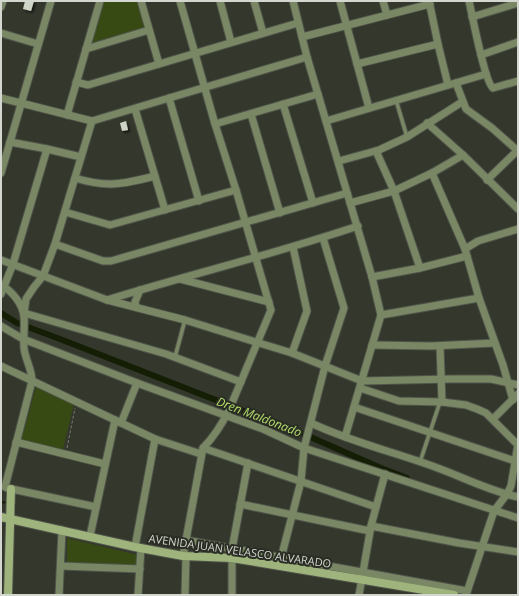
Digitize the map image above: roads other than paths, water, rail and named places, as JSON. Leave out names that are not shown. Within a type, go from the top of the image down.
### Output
[{"type":"street","points":[[1,7],[3,1]]},
{"type":"street","points":[[1,173],[50,1]]},
{"type":"street","points":[[67,115],[100,1]]},
{"type":"street","points":[[141,1],[159,64]]},
{"type":"street","points":[[180,1],[215,124],[272,310],[228,413],[202,451],[185,540],[185,595]]},
{"type":"street","points":[[220,1],[231,42]]},
{"type":"street","points":[[254,1],[263,33]]},
{"type":"street","points":[[293,1],[307,57],[358,226],[381,315],[345,437]]},
{"type":"street","points":[[340,1],[369,108]]},
{"type":"street","points":[[383,1],[387,16]]},
{"type":"street","points":[[469,1],[490,86],[492,88],[518,81]]},
{"type":"street","points":[[302,37],[387,16],[430,2],[448,85]]},
{"type":"street","points":[[472,17],[518,3]]},
{"type":"street","points":[[76,82],[88,85],[298,23]]},
{"type":"street","points":[[86,49],[149,30]]},
{"type":"street","points":[[1,33],[38,44]]},
{"type":"street","points":[[482,55],[518,42]]},
{"type":"street","points":[[357,64],[438,44]]},
{"type":"street","points":[[1,98],[92,121],[307,57]]},
{"type":"street","points":[[326,121],[486,74]]},
{"type":"street","points":[[456,83],[462,102],[466,109],[518,150],[487,180]]},
{"type":"street","points":[[215,124],[318,94]]},
{"type":"street","points":[[169,98],[199,201]]},
{"type":"street","points":[[339,161],[376,151],[407,137],[462,102]]},
{"type":"street","points":[[283,104],[313,203]]},
{"type":"street","points":[[135,109],[165,210]]},
{"type":"street","points":[[251,114],[280,213]]},
{"type":"street","points":[[8,595],[11,518],[6,487],[32,381],[24,348],[24,314],[26,299],[43,276],[55,244],[92,121]]},
{"type":"street","points":[[427,124],[463,155],[518,209]]},
{"type":"street","points":[[10,142],[81,157]]},
{"type":"street","points":[[47,149],[13,264],[2,289],[10,291],[24,314],[175,358],[241,382]]},
{"type":"street","points":[[376,151],[394,191],[420,268]]},
{"type":"street","points":[[350,203],[394,191],[432,173],[463,155]]},
{"type":"street","points":[[432,173],[466,252],[479,298],[507,382],[515,397],[493,419]]},
{"type":"street","points":[[75,178],[90,183],[113,185],[155,176]]},
{"type":"street","points":[[65,212],[110,225],[236,190]]},
{"type":"street","points":[[55,244],[107,261],[347,193]]},
{"type":"street","points":[[107,300],[178,278],[324,238],[358,226]]},
{"type":"street","points":[[372,277],[420,268],[466,252],[478,241],[518,229]]},
{"type":"street","points":[[279,566],[301,481],[304,448],[325,366],[344,308],[324,238]]},
{"type":"street","points":[[292,354],[307,310],[293,247]]},
{"type":"street","points":[[1,260],[107,300],[185,320],[292,354],[325,366],[361,385],[399,401],[441,402],[466,405],[486,413],[518,446],[513,477],[507,494],[494,511],[466,593],[362,576],[282,557],[232,550],[185,540]]},
{"type":"street","points":[[178,278],[269,302]]},
{"type":"street","points":[[136,307],[135,302],[140,290]]},
{"type":"street","points":[[381,315],[479,298]]},
{"type":"street","points":[[1,326],[137,384],[228,413],[304,448],[518,518]]},
{"type":"street","points":[[372,345],[440,346],[495,343]]},
{"type":"street","points":[[440,346],[441,402]]},
{"type":"street","points":[[1,366],[155,438],[248,463],[376,507]]},
{"type":"street","points":[[361,385],[441,379],[491,379],[518,385]]},
{"type":"street","points":[[90,536],[105,464],[118,422],[137,384]]},
{"type":"street","points":[[354,407],[515,461]]},
{"type":"street","points":[[311,423],[332,433],[437,467],[473,483],[518,497]]},
{"type":"street","points":[[138,595],[140,569],[138,547],[155,438]]},
{"type":"street","points":[[16,442],[105,464]]},
{"type":"street","points":[[232,595],[232,550],[248,463]]},
{"type":"street","points":[[359,595],[371,528],[385,474]]},
{"type":"street","points":[[6,487],[96,506]]},
{"type":"street","points":[[240,504],[481,547],[518,552]]},
{"type":"street","name":"AVENIDA JUAN VELASCO ALVARADO","points":[[1,517],[185,556],[232,558],[279,566],[362,576],[454,595]]},
{"type":"street","points":[[59,595],[62,530]]},
{"type":"street","points":[[60,566],[140,569]]},
{"type":"lane","points":[[396,100],[407,137]]},
{"type":"lane","points":[[175,358],[185,320]]},
{"type":"lane","points":[[420,462],[441,402]]},
{"type":"waterway","name":"Dren Maldonado","points":[[1,313],[17,323],[308,436],[407,478]]},
{"type":"waterway","points":[[1,502],[8,503]]},
{"type":"waterway","points":[[14,505],[14,514]]}]
